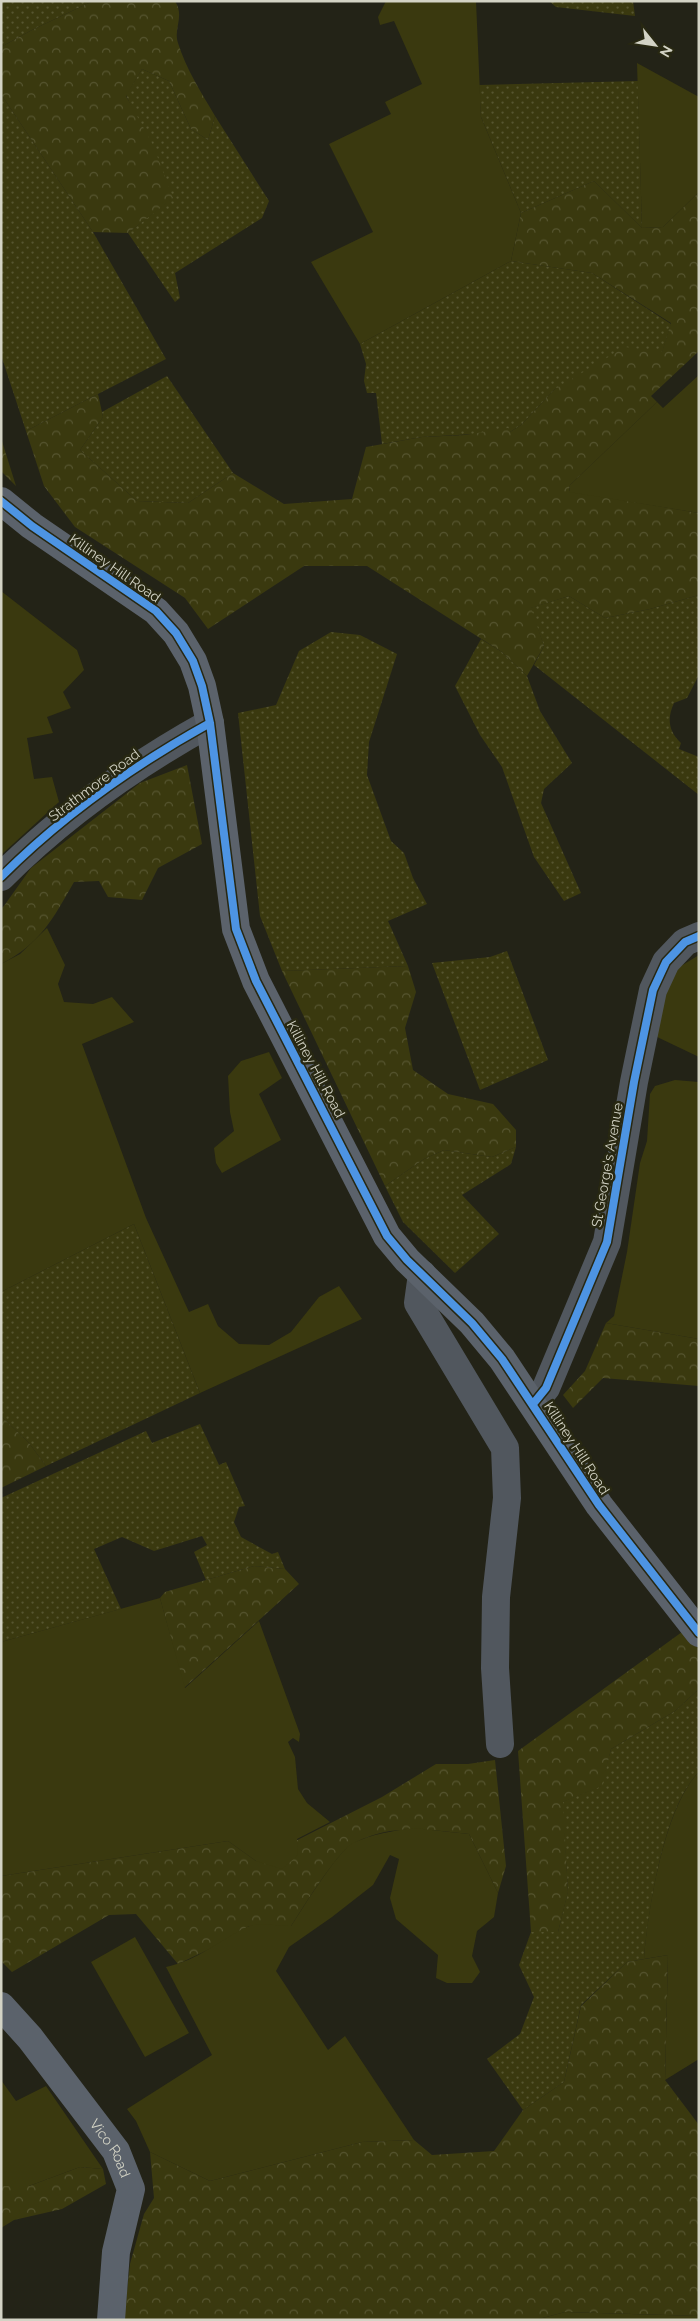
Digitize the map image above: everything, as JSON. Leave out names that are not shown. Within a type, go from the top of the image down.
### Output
[{"type":"main road","name":"Killiney Hill Road","points":[[1,501],[32,526],[156,611],[176,633],[193,661],[202,686],[210,723],[236,929],[256,981],[388,1236],[407,1260],[472,1323],[502,1359],[599,1506],[699,1633]]},
{"type":"main road","name":"Vico Road","points":[[1,2006],[30,2038],[116,2151],[131,2189],[116,2252],[111,2320]]},
{"type":"street","name":"Strathmore Road","points":[[1,877],[21,857],[133,769],[210,723]]},
{"type":"street","name":"St George's Avenue","points":[[533,1404],[546,1388],[606,1242],[634,1082],[653,990],[666,962],[685,942],[699,936]]},
{"type":"street","points":[[422,1274],[418,1303],[505,1448],[507,1498],[496,1597],[495,1668],[500,1744]]},
{"type":"green space","points":[[1,1],[93,1],[1,47]]},
{"type":"green space","points":[[93,1],[175,1],[179,12],[177,38],[181,53],[215,116],[208,140],[191,129],[169,81],[142,69],[126,96],[153,145],[173,198],[128,233],[93,232],[1,94],[1,47]]},
{"type":"green space","points":[[386,1],[476,1],[481,117],[521,213],[511,261],[360,344],[311,262],[373,232],[329,144],[391,114],[385,102],[422,84],[394,21],[380,25],[378,17]]},
{"type":"green space","points":[[549,1],[633,1],[635,16],[556,7]]},
{"type":"green space","points":[[637,63],[699,97],[699,192],[663,227],[642,228]]},
{"type":"green space","points":[[142,69],[169,81],[191,129],[208,140],[215,116],[269,201],[262,218],[175,273],[180,298],[175,302],[128,233],[172,198],[126,95]]},
{"type":"green space","points":[[638,81],[642,228],[594,181],[521,213],[481,117],[479,85]]},
{"type":"green space","points":[[1,94],[93,232],[166,359],[26,431],[1,355]]},
{"type":"green space","points":[[594,181],[642,228],[663,227],[699,192],[699,351],[651,396],[657,402],[570,485],[569,491],[699,513],[699,595],[650,609],[605,618],[569,596],[531,608],[544,646],[527,676],[502,652],[367,566],[304,566],[208,629],[185,598],[75,527],[44,486],[26,431],[98,394],[103,417],[80,450],[137,501],[188,503],[233,473],[284,504],[352,499],[366,447],[422,437],[465,435],[508,428],[510,432],[521,425],[555,389],[625,347],[662,352],[671,323],[592,273],[511,261],[521,213]]},
{"type":"green space","points":[[511,261],[592,273],[671,324],[662,353],[555,389],[521,425],[510,432],[422,437],[382,444],[376,393],[367,393],[364,381],[366,364],[360,344]]},
{"type":"green space","points":[[699,375],[699,513],[569,492],[570,485],[657,402],[663,408]]},
{"type":"green space","points":[[167,376],[233,473],[188,503],[137,501],[80,450],[103,417],[102,412]]},
{"type":"green space","points":[[1,438],[16,486],[1,471]]},
{"type":"green space","points":[[1,591],[77,650],[84,670],[63,692],[71,708],[47,717],[53,733],[27,738],[34,779],[52,777],[59,802],[1,855]]},
{"type":"green space","points":[[699,595],[699,675],[687,698],[674,703],[670,714],[670,724],[673,734],[681,743],[679,749],[699,757],[699,795],[534,665],[544,646],[530,608],[569,596],[605,618],[650,609]]},
{"type":"green space","points":[[331,632],[360,635],[397,654],[369,742],[367,775],[391,841],[404,853],[413,878],[427,904],[388,921],[408,966],[282,971],[260,916],[238,713],[276,705],[299,651]]},
{"type":"green space","points":[[481,639],[502,652],[527,676],[540,711],[572,763],[544,789],[541,803],[581,893],[564,901],[534,857],[502,767],[480,735],[455,686]]},
{"type":"green space","points":[[187,765],[202,844],[158,868],[142,900],[108,897],[99,881],[74,882],[52,919],[36,939],[26,948],[1,964],[1,910],[31,868],[140,783]]},
{"type":"green space","points":[[47,928],[65,965],[58,984],[64,1002],[93,1004],[112,997],[134,1022],[82,1044],[146,1218],[189,1312],[208,1304],[218,1326],[239,1344],[269,1345],[291,1332],[319,1297],[339,1286],[362,1319],[200,1393],[134,1224],[1,1292],[1,964],[20,954]]},
{"type":"green space","points":[[507,951],[548,1060],[480,1090],[432,963],[490,957]]},
{"type":"green space","points":[[699,955],[699,1057],[655,1036],[668,981],[676,969]]},
{"type":"green space","points":[[408,966],[416,992],[405,1028],[413,1070],[448,1094],[493,1104],[516,1130],[516,1147],[492,1157],[444,1150],[424,1159],[385,1186],[282,971]]},
{"type":"green space","points":[[269,1052],[282,1078],[259,1094],[281,1140],[222,1173],[216,1163],[214,1148],[234,1131],[230,1112],[228,1076],[241,1061]]},
{"type":"green space","points":[[675,1080],[699,1082],[699,1339],[606,1323],[614,1316],[627,1252],[640,1163],[647,1141],[650,1094],[655,1086]]},
{"type":"green space","points":[[516,1147],[511,1164],[462,1195],[499,1234],[455,1273],[403,1222],[385,1186],[424,1159],[444,1150],[492,1157]]},
{"type":"green space","points":[[134,1224],[200,1393],[46,1466],[29,1443],[1,1416],[1,1292]]},
{"type":"green space","points":[[606,1323],[699,1339],[699,1386],[603,1378],[573,1408],[563,1395],[585,1371]]},
{"type":"green space","points":[[1,1416],[29,1443],[46,1466],[1,1488]]},
{"type":"green space","points":[[200,1424],[219,1465],[226,1462],[245,1506],[239,1507],[234,1522],[241,1537],[272,1554],[278,1552],[285,1569],[254,1566],[206,1580],[194,1552],[207,1545],[202,1536],[154,1551],[122,1537],[94,1549],[121,1609],[1,1642],[1,1498],[146,1431],[152,1443]]},
{"type":"green space","points":[[254,1566],[285,1569],[299,1584],[184,1688],[160,1598],[165,1592]]},
{"type":"green space","points":[[160,1598],[185,1688],[259,1621],[300,1734],[299,1742],[293,1738],[288,1742],[295,1757],[298,1789],[307,1803],[330,1822],[297,1839],[298,1855],[282,1869],[256,1861],[228,1841],[1,1876],[1,1642]]},
{"type":"green space","points":[[682,1632],[699,1649],[699,1689],[675,1711],[611,1749],[602,1786],[563,1802],[568,1892],[558,1932],[531,1932],[518,1751]]},
{"type":"green space","points":[[699,1689],[699,1772],[687,1788],[676,1809],[667,1834],[654,1887],[644,1959],[627,1962],[581,2005],[564,2082],[523,2110],[487,2059],[520,2034],[534,1997],[519,1965],[531,1932],[558,1932],[568,1891],[562,1802],[601,1786],[611,1749],[675,1711]]},
{"type":"green space","points":[[495,1760],[506,1866],[498,1893],[469,1834],[425,1830],[395,1831],[367,1837],[346,1849],[320,1882],[291,1926],[249,1926],[216,1946],[178,1964],[136,1914],[109,1915],[12,1972],[1,1961],[1,1876],[228,1841],[256,1861],[382,1797],[436,1764],[468,1764]]},
{"type":"green space","points":[[699,1772],[699,2059],[665,2080],[668,1955],[644,1959],[646,1938],[654,1888],[667,1834],[676,1809],[687,1788]]},
{"type":"green space","points":[[413,1828],[469,1834],[498,1893],[494,1917],[477,1931],[472,1956],[480,1972],[472,1983],[447,1983],[436,1978],[438,1955],[396,1919],[390,1898],[399,1859],[390,1855],[373,1885],[289,1947],[276,1971],[328,2050],[345,2036],[414,2140],[362,2142],[210,2181],[150,2152],[136,2121],[127,2109],[212,2055],[166,1967],[189,1960],[247,1927],[263,1924],[291,1926],[346,1848],[368,1837]]},
{"type":"green space","points":[[135,1937],[189,2033],[145,2057],[91,1962]]},
{"type":"green space","points":[[668,1955],[665,2080],[699,2125],[699,2316],[565,2312],[535,2320],[124,2320],[130,2264],[144,2214],[154,2198],[150,2152],[210,2181],[362,2142],[414,2140],[432,2155],[494,2151],[523,2110],[564,2082],[581,2006],[627,1962]]},
{"type":"green space","points":[[1,2080],[16,2101],[46,2086],[103,2169],[80,2167],[29,2186],[1,2186]]},
{"type":"green space","points":[[80,2167],[103,2169],[106,2184],[62,2209],[14,2220],[1,2228],[1,2186],[29,2186]]},
{"type":"green space","points":[[565,2312],[699,2316],[699,2319],[535,2320]]},
{"type":"cycle path","points":[[1,501],[32,526],[156,611],[176,633],[193,661],[202,686],[210,723],[236,929],[256,981],[387,1236],[407,1260],[472,1323],[502,1359],[599,1505],[699,1633]]},
{"type":"cycle path","points":[[1,877],[49,833],[100,793],[155,756],[210,723]]},
{"type":"cycle path","points":[[533,1404],[546,1388],[607,1242],[634,1082],[653,990],[666,962],[685,942],[699,936]]}]
